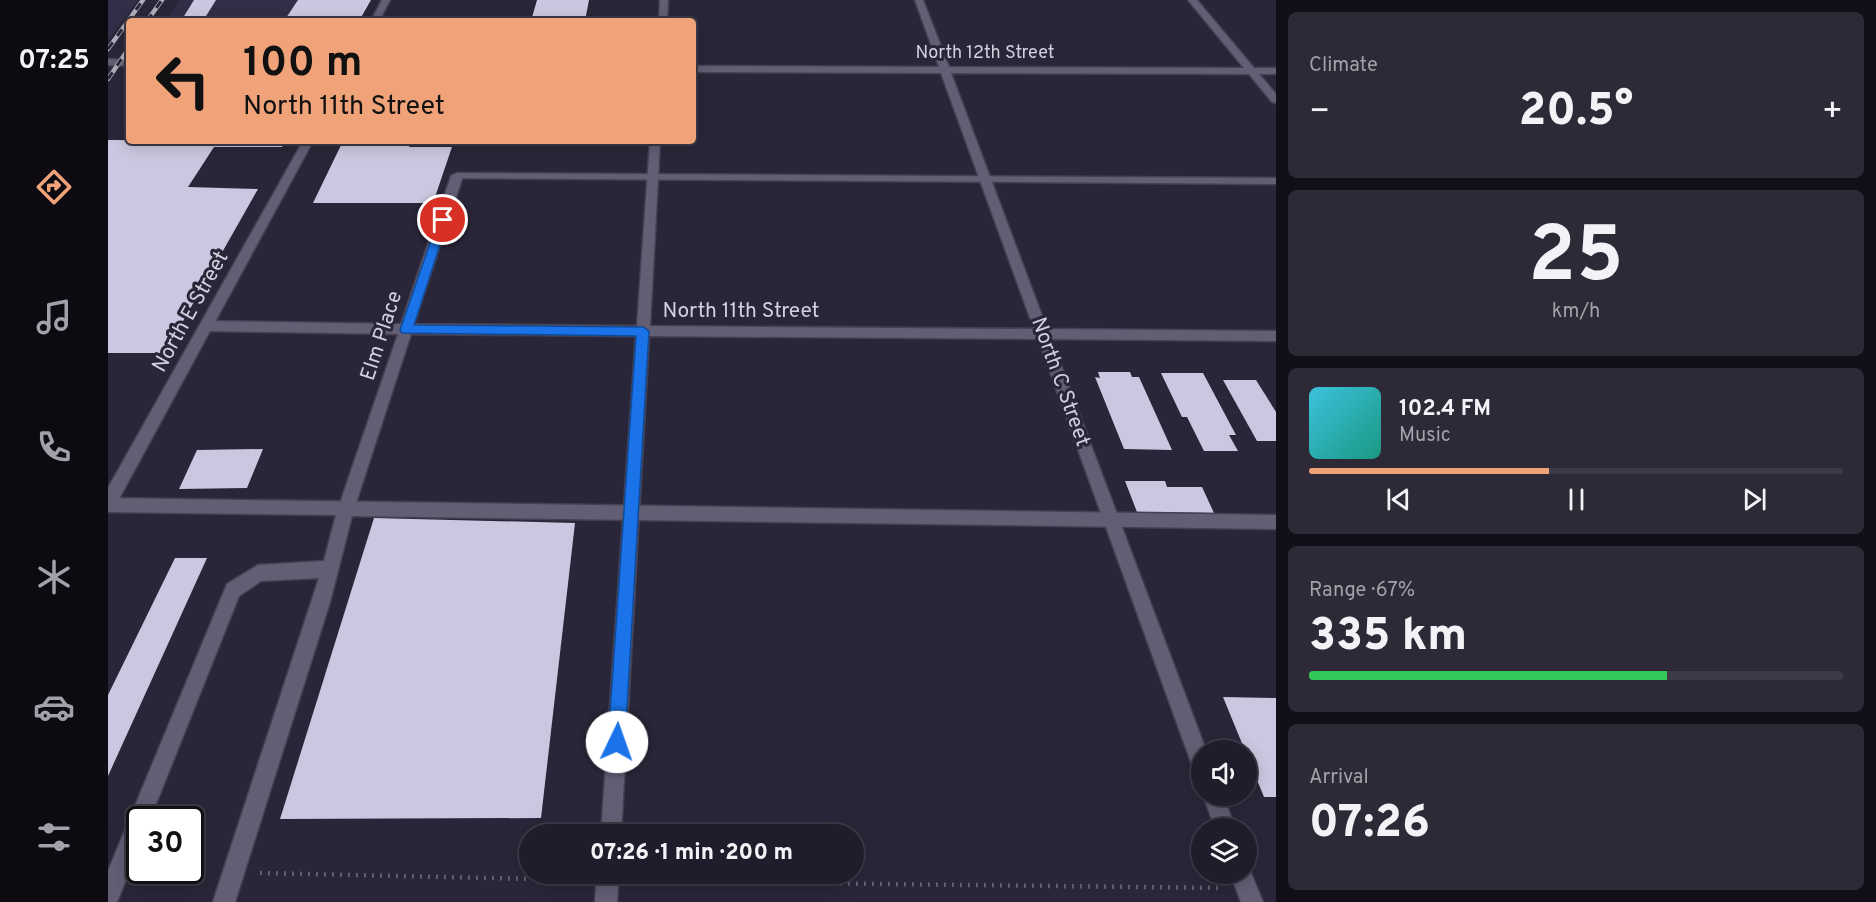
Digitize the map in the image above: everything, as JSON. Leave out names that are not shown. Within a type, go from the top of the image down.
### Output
[{"type":"street","points":[[377,18],[386,0]]},
{"type":"street","points":[[663,18],[664,0]]},
{"type":"street","name":"North C Street","points":[[919,0],[1193,740]]},
{"type":"street","points":[[1192,0],[1276,100]]},
{"type":"street","points":[[108,62],[126,63]]},
{"type":"street","name":"North 12th Street","points":[[696,69],[1276,71]]},
{"type":"street","name":"North E Street","points":[[108,504],[306,144]]},
{"type":"street","points":[[612,824],[655,144]]},
{"type":"street","name":"Elm Place","points":[[224,902],[342,530],[346,509],[458,176],[653,176]]},
{"type":"street","points":[[653,176],[1276,181]]},
{"type":"street","name":"North 11th Street","points":[[206,326],[406,330],[1276,336]]},
{"type":"street","points":[[108,504],[1276,522]]},
{"type":"street","points":[[108,897],[233,590],[258,573],[330,568]]},
{"type":"street","points":[[606,902],[607,884]]},
{"type":"street","points":[[1245,884],[1252,902]]},
{"type":"path","points":[[204,872],[519,879]]},
{"type":"path","points":[[864,884],[1218,888]]},
{"type":"shaded area","points":[[108,0],[138,0],[108,41]]},
{"type":"shaded area","points":[[180,0],[369,0],[359,18],[168,18]]},
{"type":"building","points":[[194,0],[216,0],[205,18],[183,18]]},
{"type":"building","points":[[298,0],[371,0],[361,18],[286,18]]},
{"type":"building","points":[[537,0],[589,0],[586,18],[532,18]]},
{"type":"building","points":[[108,140],[126,140],[126,144],[284,144],[282,147],[214,147],[188,187],[258,189],[165,353],[108,353]]},
{"type":"building","points":[[342,144],[410,144],[409,147],[452,147],[433,203],[313,203]]},
{"type":"building","points":[[1098,372],[1130,372],[1132,377],[1139,377],[1172,450],[1124,449],[1095,377],[1100,378]]},
{"type":"building","points":[[1161,373],[1203,373],[1236,435],[1229,435],[1238,451],[1204,451],[1187,417],[1182,417]]},
{"type":"building","points":[[1223,380],[1256,380],[1276,412],[1276,441],[1257,441]]},
{"type":"building","points":[[263,449],[247,488],[179,489],[197,450]]},
{"type":"building","points":[[1125,481],[1165,481],[1167,487],[1202,487],[1214,513],[1137,512]]},
{"type":"building","points":[[374,518],[575,523],[541,818],[280,819]]},
{"type":"building","points":[[175,558],[207,558],[108,776],[108,695]]},
{"type":"building","points":[[1223,697],[1276,698],[1276,797],[1264,797],[1257,780],[1257,740],[1241,740]]},
{"type":"railway","points":[[130,18],[143,0]]},
{"type":"railway","points":[[149,18],[162,0]]},
{"type":"railway","points":[[108,49],[126,24]]},
{"type":"railway","points":[[108,79],[126,52]]},
{"type":"route","points":[[443,220],[406,330],[643,331],[617,742]]}]
